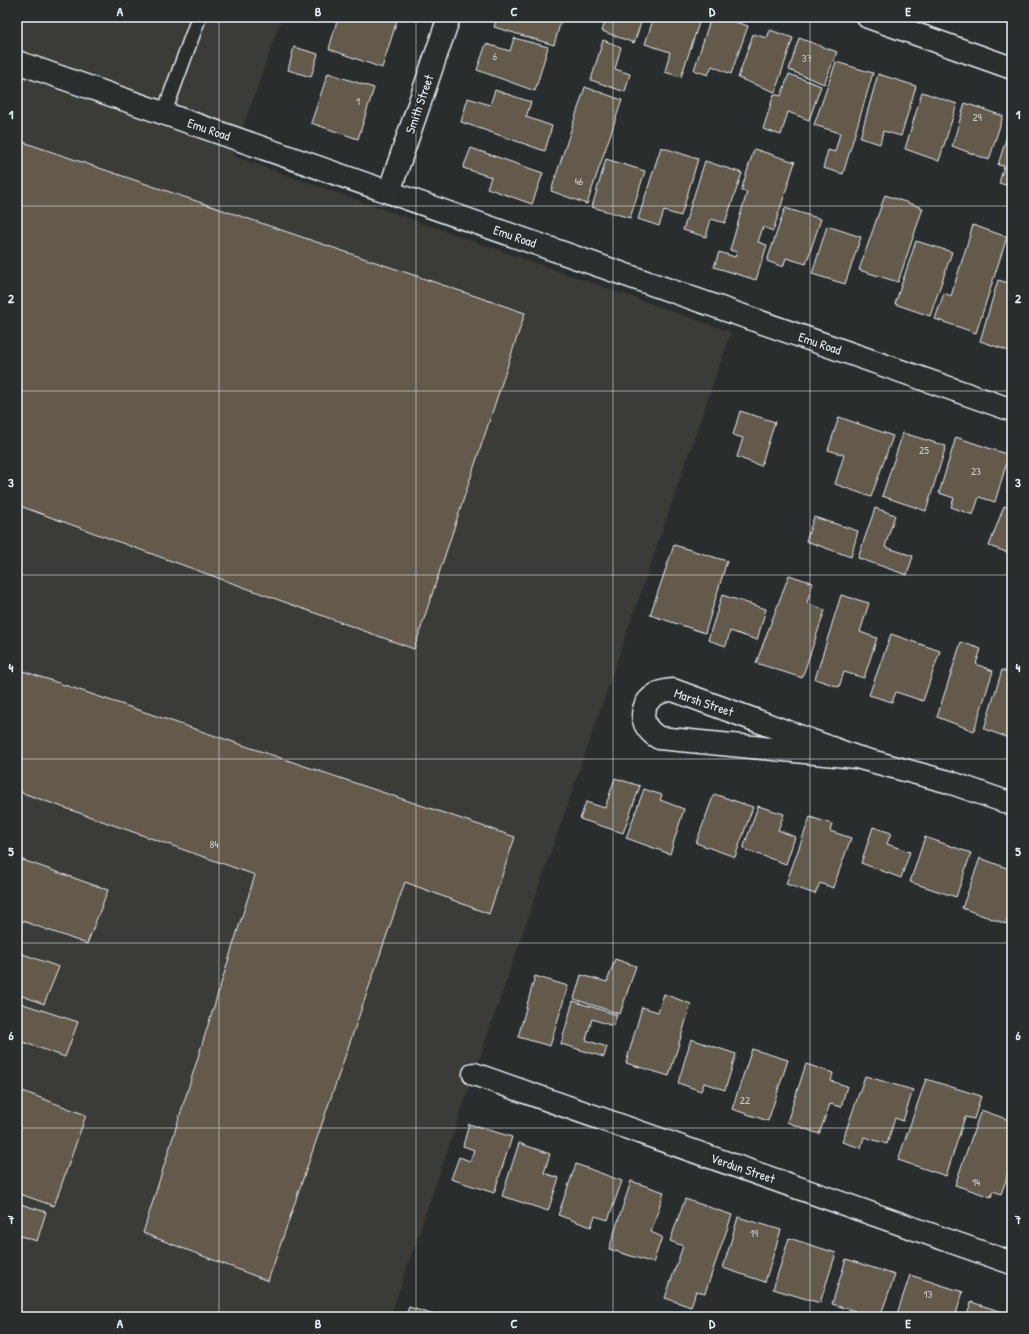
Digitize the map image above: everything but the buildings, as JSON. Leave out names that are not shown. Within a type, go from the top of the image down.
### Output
[{"type":"street","name":"Smith Street","points":[[389,192],[449,17]]},
{"type":"street","points":[[868,17],[1012,68]]},
{"type":"street","name":"Emu Road","points":[[17,62],[1012,410]]},
{"type":"street","name":"Marsh Street","points":[[856,757],[659,738],[651,733],[644,723],[644,707],[652,696],[662,690],[673,690],[856,757],[949,782],[1012,804]]},
{"type":"street","name":"Verdun Street","points":[[474,1074],[1012,1262]]},
{"type":"lane","points":[[164,113],[199,17]]},
{"type":"shaded area","points":[[17,17],[282,17],[233,156],[731,332],[390,1317],[17,1317]]}]
